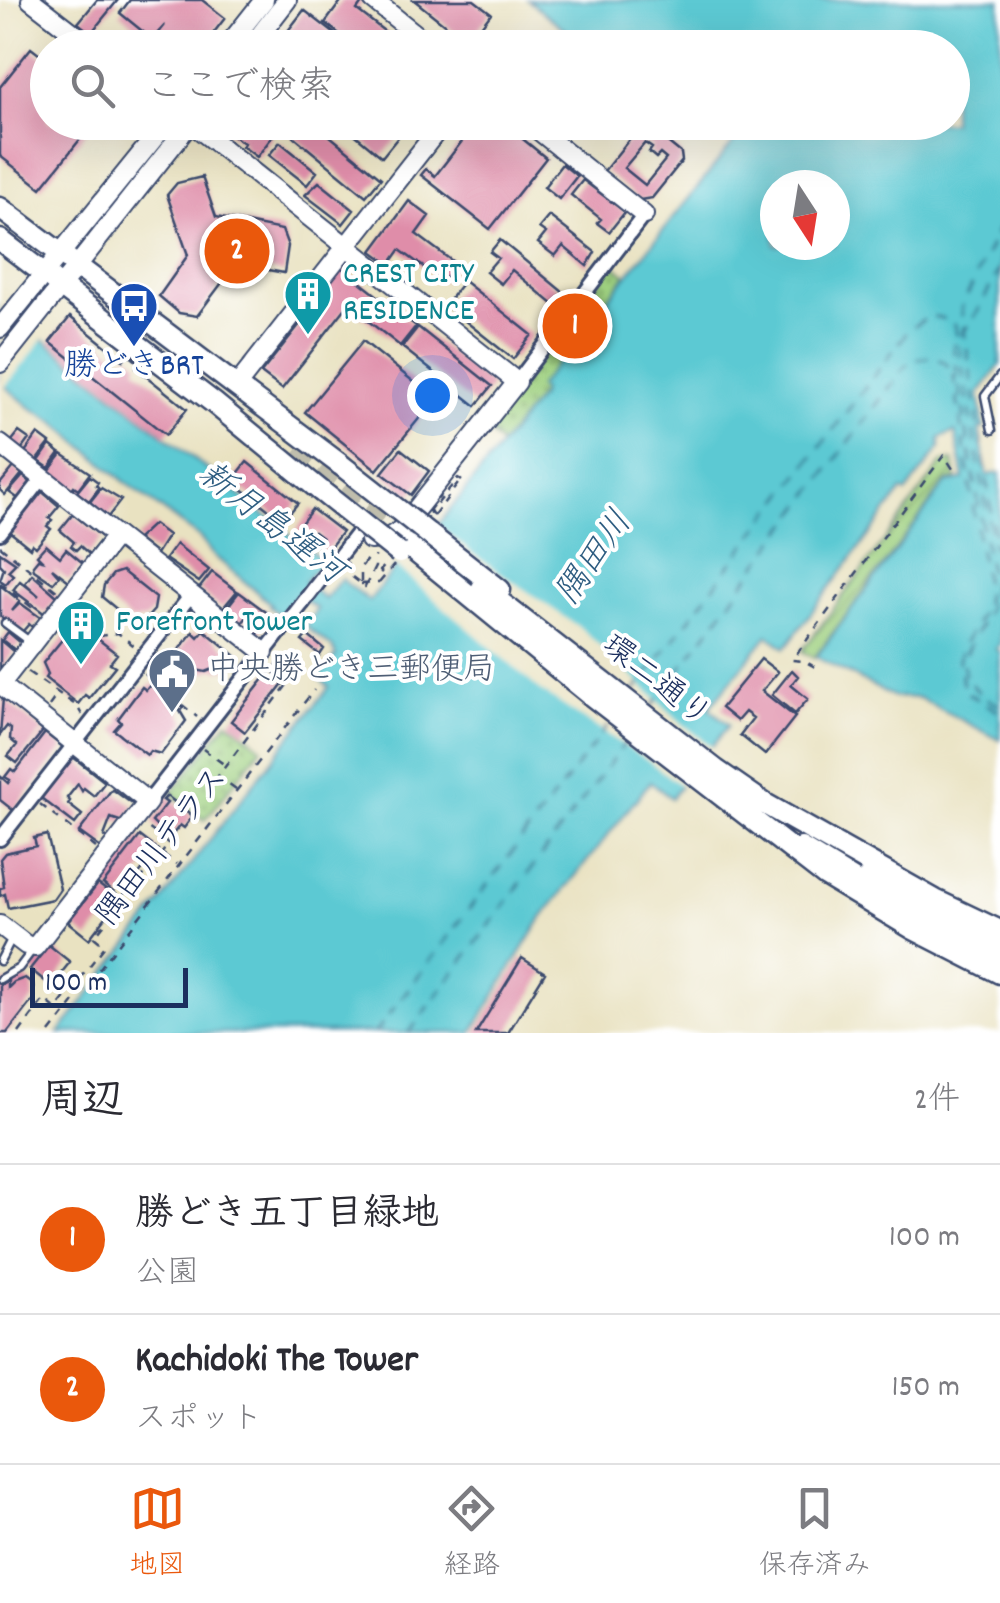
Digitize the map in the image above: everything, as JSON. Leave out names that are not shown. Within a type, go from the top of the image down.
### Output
[{"type":"main road","points":[[0,208],[488,580],[597,687]]},
{"type":"main road","points":[[0,240],[214,402],[467,607],[597,687]]},
{"type":"main road","points":[[90,310],[94,295],[106,290]]},
{"type":"main road","points":[[178,342],[428,513]]},
{"type":"main road","points":[[214,402],[219,421],[225,427],[358,532]]},
{"type":"main road","name":"環二通り","points":[[410,540],[711,777],[759,810],[1000,932]]},
{"type":"main road","name":"環二通り","points":[[759,810],[808,863],[912,928],[1000,973]]},
{"type":"street","points":[[31,0],[70,30]]},
{"type":"street","points":[[240,30],[264,0]]},
{"type":"street","points":[[264,30],[287,0]]},
{"type":"street","points":[[374,0],[411,30]]},
{"type":"street","points":[[0,363],[62,289],[68,262],[153,140]]},
{"type":"street","points":[[0,328],[43,274],[68,262],[175,140]]},
{"type":"street","points":[[212,140],[517,382]]},
{"type":"street","points":[[239,384],[430,140]]},
{"type":"street","points":[[7,930],[26,945],[34,946],[268,656],[302,604],[358,532],[368,540],[386,539],[428,513],[517,382],[644,215],[550,140]]},
{"type":"street","points":[[0,444],[268,656]]},
{"type":"street","points":[[0,533],[43,478]]},
{"type":"street","points":[[116,536],[0,685],[148,802]]},
{"type":"street","points":[[0,839],[191,596]]},
{"type":"street","name":"環二通り","points":[[759,810],[872,878],[1000,946]]},
{"type":"street","name":"環二通り","points":[[759,810],[904,911],[1000,960]]},
{"type":"lane","points":[[992,430],[985,396],[1000,376]]},
{"type":"lane","points":[[5,623],[32,644]]},
{"type":"lane","points":[[0,961],[7,930]]},
{"type":"lane","points":[[0,979],[19,968],[34,946]]},
{"type":"path","points":[[815,667],[804,660],[792,660],[944,455],[955,472]]},
{"type":"path","points":[[428,513],[458,479],[461,482],[434,516],[430,513],[458,478],[462,482],[428,513]]},
{"type":"path","points":[[428,513],[440,496]]},
{"type":"path","points":[[0,546],[61,611]]},
{"type":"path","points":[[346,561],[351,576],[365,587],[376,566],[374,558],[379,554],[387,562],[382,574],[391,566],[379,583],[362,584],[360,567],[370,555]]},
{"type":"path","points":[[0,583],[61,611],[100,636],[118,633],[142,652]]},
{"type":"path","points":[[237,790],[218,776],[293,678],[268,656]]},
{"type":"path","points":[[23,667],[77,706],[88,720]]},
{"type":"path","points":[[140,670],[200,721]]},
{"type":"path","name":"隅田川テラス","points":[[50,1033],[314,690]]},
{"type":"path","points":[[45,711],[59,692]]},
{"type":"path","points":[[201,747],[226,766]]},
{"type":"path","points":[[32,798],[102,852]]},
{"type":"path","points":[[19,1033],[44,999],[56,1009],[105,946],[94,937],[169,844],[142,823]]},
{"type":"path","points":[[162,853],[178,865]]},
{"type":"path","points":[[24,1027],[32,1033]]},
{"type":"green space","points":[[613,264],[626,275],[539,387],[542,393],[501,445],[487,430]]},
{"type":"green space","points":[[953,461],[956,480],[946,482],[814,658],[802,651],[943,462]]},
{"type":"green space","points":[[228,721],[262,747],[205,820],[171,794]]},
{"type":"water","points":[[528,0],[1000,0],[1000,365],[979,394],[984,428],[979,429],[987,475],[1000,473],[1000,644],[996,649],[1000,652],[1000,740],[919,698],[894,697],[816,657],[946,483],[964,479],[955,432],[940,438],[940,448],[906,493],[902,491],[785,648],[768,635],[709,708],[729,725],[671,798],[650,782],[542,918],[472,1033],[59,1033],[329,687],[319,678],[336,655],[333,648],[305,626],[317,609],[297,595],[280,615],[212,554],[200,538],[0,382],[0,305],[323,561],[304,582],[325,599],[341,579],[369,601],[406,554],[415,554],[540,396],[542,391],[538,387],[733,143],[729,140],[970,140],[970,30],[566,30]]},
{"type":"pier","points":[[0,300],[46,336],[2,391],[0,389]]},
{"type":"pier","points":[[434,522],[583,630],[716,750],[685,789],[541,691],[392,563],[403,551],[411,551]]},
{"type":"building","points":[[97,0],[118,0],[93,30],[78,23]]},
{"type":"building","points":[[130,0],[202,0],[225,18],[216,30],[161,30],[165,25],[160,30],[141,30],[120,13]]},
{"type":"building","points":[[342,0],[358,0],[362,3],[357,10],[383,30],[334,30],[325,23]]},
{"type":"building","points":[[414,0],[474,0],[491,13],[478,30],[452,30]]},
{"type":"building","points":[[304,10],[330,30],[289,30]]},
{"type":"building","points":[[30,49],[30,140],[80,140],[41,188],[0,156],[0,87]]},
{"type":"building","points":[[240,140],[270,140],[257,157],[242,146]]},
{"type":"building","points":[[298,140],[335,140],[381,178],[366,196]]},
{"type":"building","points":[[362,140],[396,140],[382,157]]},
{"type":"building","points":[[463,140],[524,140],[546,158],[490,229],[421,175],[426,169],[435,176]]},
{"type":"building","points":[[629,140],[665,140],[681,153],[682,161],[652,198],[640,200],[604,171]],"holes":[[[645,143],[652,148],[649,152],[666,159],[645,185],[624,168]]]},
{"type":"building","points":[[280,142],[317,172],[307,185],[269,155]]},
{"type":"building","points":[[562,164],[577,176],[559,199],[544,187]]},
{"type":"building","points":[[202,177],[216,217],[282,230],[288,246],[284,273],[236,264],[197,316],[179,313],[159,296],[188,255],[167,195],[177,183]]},
{"type":"building","points":[[583,180],[625,212],[609,232],[597,223],[601,219],[571,195]]},
{"type":"building","points":[[319,182],[354,210],[343,224],[305,195]]},
{"type":"building","points":[[409,201],[429,216],[416,234],[456,264],[443,281],[400,250],[390,264],[372,251]]},
{"type":"building","points":[[549,216],[595,252],[587,266],[563,246],[555,256],[538,243],[546,233],[539,228]]},
{"type":"building","points":[[500,240],[564,293],[554,305],[512,270],[501,284],[486,272],[498,258],[490,252]]},
{"type":"building","name":"CREST CITY RESIDENCE","points":[[341,267],[416,326],[400,346],[348,305],[282,389],[261,373]]},
{"type":"building","points":[[464,281],[532,335],[513,359],[445,305]]},
{"type":"building","points":[[70,317],[123,360],[128,354],[139,363],[136,368],[187,409],[166,435],[50,342]]},
{"type":"building","points":[[418,327],[492,386],[476,406],[402,347]]},
{"type":"building","points":[[363,341],[435,399],[377,470],[305,412]]},
{"type":"building","points":[[19,432],[29,439],[21,450],[11,442]]},
{"type":"building","points":[[38,434],[50,443],[36,461],[25,452]]},
{"type":"building","points":[[50,445],[60,453],[49,468],[39,461]]},
{"type":"building","points":[[401,449],[429,471],[411,495],[382,473]]},
{"type":"building","points":[[62,454],[90,473],[78,489],[74,486],[71,490],[49,471]]},
{"type":"building","points":[[247,462],[298,503],[283,521],[232,481]]},
{"type":"building","points":[[14,467],[22,474],[5,495],[0,484]]},
{"type":"building","points":[[23,476],[33,484],[20,500],[9,492]]},
{"type":"building","points":[[90,476],[99,488],[89,501],[77,492]]},
{"type":"building","points":[[101,488],[121,500],[108,517],[90,502]]},
{"type":"building","points":[[40,490],[59,506],[49,518],[52,520],[47,526],[51,529],[36,547],[32,544],[30,548],[9,531]]},
{"type":"building","points":[[312,509],[342,532],[326,552],[317,545],[322,538],[314,532],[308,539],[296,530]]},
{"type":"building","points":[[73,514],[103,538],[89,554],[80,546],[76,550],[71,546],[74,542],[60,530]]},
{"type":"building","points":[[153,524],[168,535],[156,554],[137,539]]},
{"type":"building","points":[[176,544],[209,570],[199,582],[165,559]]},
{"type":"building","points":[[46,545],[60,557],[66,549],[83,563],[69,581],[52,568],[59,576],[53,583],[34,570],[33,565],[42,560],[37,555]]},
{"type":"building","points":[[0,552],[16,563],[8,571],[13,575],[6,584],[0,580],[4,568]]},
{"type":"building","points":[[122,571],[156,598],[154,610],[145,620],[131,621],[102,597],[104,585],[113,574]]},
{"type":"building","points":[[212,572],[237,591],[222,609],[198,590]]},
{"type":"building","points":[[32,574],[58,597],[45,614],[13,590],[20,581],[39,596],[25,583]]},
{"type":"building","points":[[0,585],[20,601],[12,611],[20,603],[41,618],[33,628],[29,624],[22,632],[0,616]]},
{"type":"building","points":[[239,592],[273,617],[256,636],[252,632],[255,623],[247,617],[242,623],[225,610]]},
{"type":"building","name":"Forefront Tower","points":[[84,628],[117,654],[110,663],[115,666],[89,698],[85,695],[78,704],[45,678],[48,674],[43,663],[70,630],[81,633]]},
{"type":"building","points":[[204,630],[237,657],[226,670],[222,667],[219,671],[183,671],[180,675],[167,665],[193,632],[198,637]]},
{"type":"building","points":[[8,632],[21,643],[15,650],[2,640]]},
{"type":"building","points":[[307,635],[324,649],[320,655],[302,641]]},
{"type":"building","points":[[0,640],[14,652],[0,669]]},
{"type":"building","points":[[761,659],[778,672],[762,691],[795,717],[765,755],[740,735],[753,718],[745,712],[737,721],[721,708]]},
{"type":"building","points":[[271,670],[285,681],[245,732],[231,721]]},
{"type":"building","points":[[792,670],[798,676],[791,685],[808,699],[795,714],[772,695]]},
{"type":"building","points":[[152,683],[183,707],[180,711],[186,721],[161,754],[150,751],[147,755],[114,730],[142,687],[146,690]]},
{"type":"building","points":[[3,698],[43,731],[17,763],[8,756],[17,745],[10,739],[11,729],[7,726],[0,735]]},
{"type":"building","points":[[45,733],[64,748],[14,811],[0,800],[0,776],[8,783],[10,780],[5,777],[11,769],[15,772]]},
{"type":"building","points":[[73,757],[105,782],[94,796],[84,788],[82,791],[78,784],[67,798],[68,804],[82,815],[75,824],[41,798]]},
{"type":"building","points":[[112,789],[135,806],[123,822],[111,818],[104,836],[108,839],[101,848],[79,832]]},
{"type":"building","points":[[167,796],[193,816],[169,839],[152,822],[167,803],[163,800]]},
{"type":"building","points":[[47,835],[60,889],[53,899],[8,908],[5,894],[0,896],[0,888],[4,887],[0,859],[5,853],[36,846],[34,838]]},
{"type":"building","points":[[140,836],[158,850],[121,898],[103,884]]},
{"type":"building","points":[[98,884],[119,900],[89,939],[68,922]]},
{"type":"building","points":[[49,945],[70,962],[51,986],[30,969]]},
{"type":"building","points":[[522,958],[545,973],[508,1033],[476,1033]]},
{"type":"building","points":[[25,978],[33,984],[34,998],[7,1033],[0,1033],[0,985],[8,981],[8,988]]},
{"type":"ferry route","points":[[1000,225],[961,309],[995,534],[1000,539]]},
{"type":"ferry route","points":[[1000,268],[978,311],[953,347],[992,587],[963,665],[967,678],[978,691],[1000,706]]},
{"type":"ferry route","points":[[633,693],[908,331],[930,317],[955,325],[993,546],[1000,551]]},
{"type":"ferry route","points":[[651,708],[907,364],[932,358],[943,361],[953,371],[985,586],[985,605],[961,649],[958,664],[965,692],[1000,712]]},
{"type":"ferry route","points":[[375,1033],[610,723]]},
{"type":"ferry route","points":[[409,1033],[631,735]]},
{"type":"tunnel","points":[[300,446],[413,535]]},
{"type":"place","name":"Kachidoki The Tower","points":[[237,251]]},
{"type":"place","name":"勝どき五丁目緑地","points":[[575,326]]},
{"type":"place","name":"CREST CITY RESIDENCE","points":[[308,336]]},
{"type":"place","name":"勝どきBRT","points":[[134,348]]},
{"type":"place","name":"Forefront Tower","points":[[81,666]]},
{"type":"place","name":"中央勝どき三郵便局","points":[[172,714]]},
{"type":"water label","name":"新月島運河","points":[[270,525]]},
{"type":"water label","name":"隅田川","points":[[596,559]]}]
